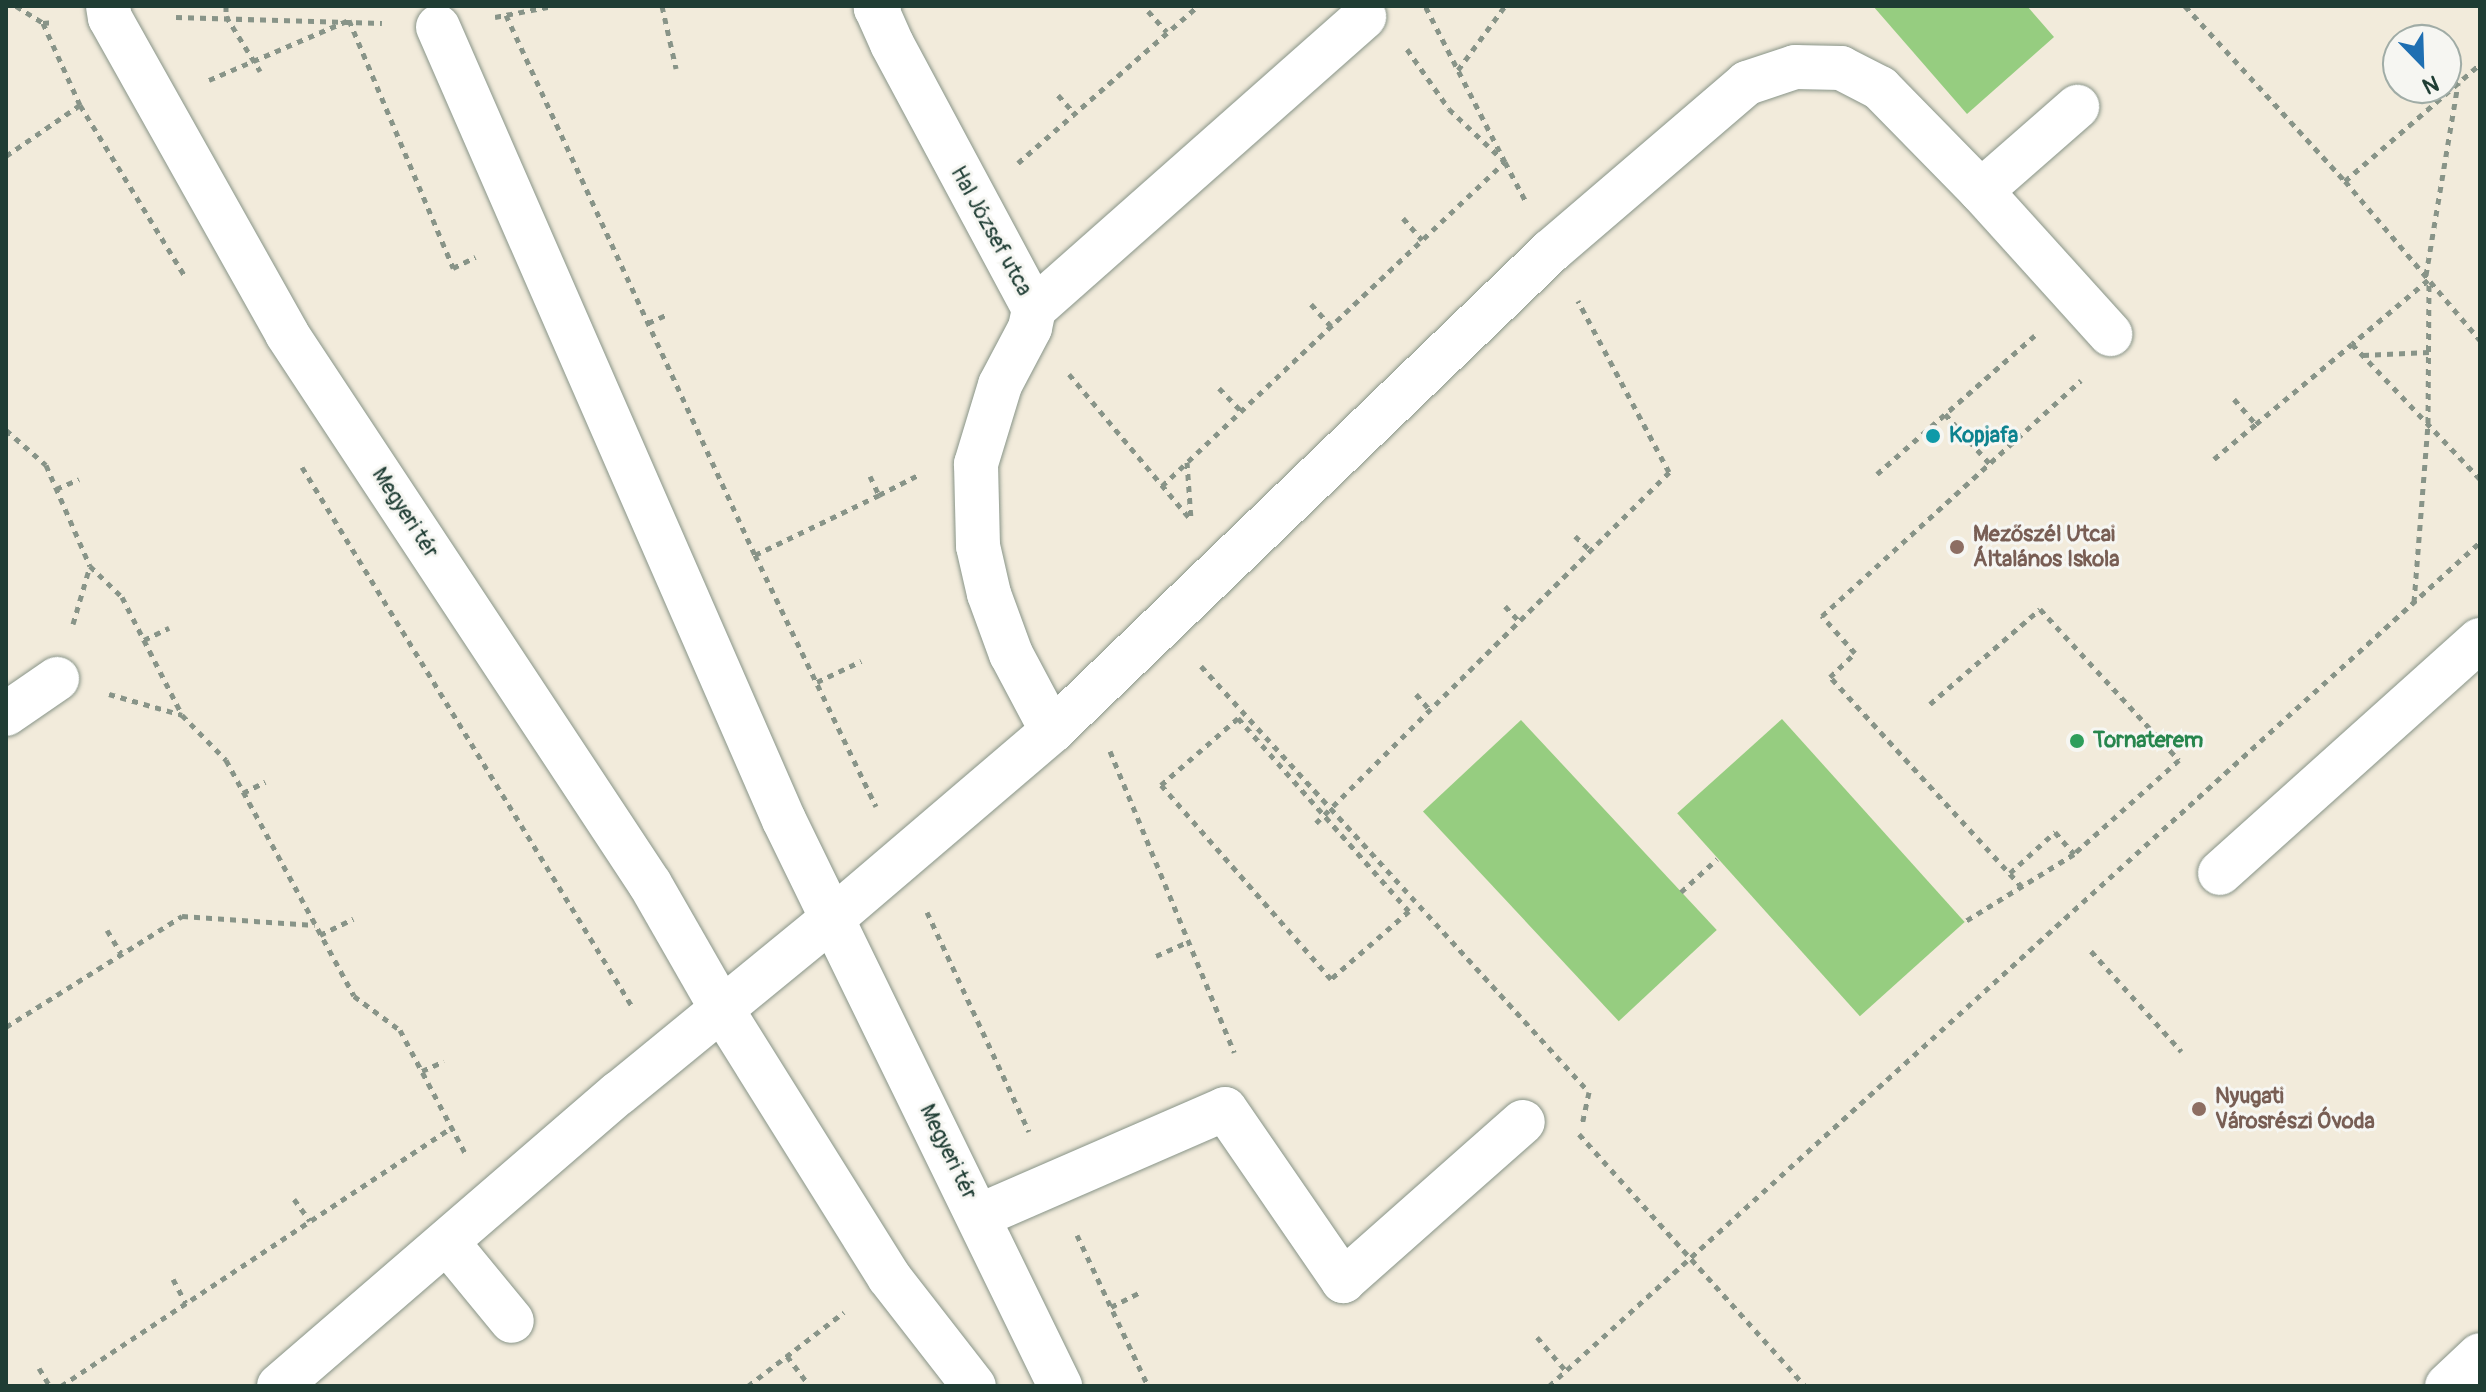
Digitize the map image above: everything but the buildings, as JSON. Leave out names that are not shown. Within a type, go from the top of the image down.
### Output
[{"type":"street","name":"Hal József utca","points":[[878,7],[1032,318],[1000,385],[976,464],[978,546],[989,594],[1011,654],[1052,731]]},
{"type":"street","name":"Megyeri tér","points":[[109,12],[287,334],[650,884],[721,1008],[889,1277],[974,1386]]},
{"type":"street","points":[[1032,318],[1364,17]]},
{"type":"street","name":"Megyeri tér","points":[[438,27],[784,820],[1060,1386]]},
{"type":"street","points":[[279,1386],[663,1057],[833,918],[1052,731],[1551,251],[1747,83],[1795,67],[1841,68],[1880,88],[1981,191],[2110,334]]},
{"type":"street","points":[[1981,191],[2077,107]]},
{"type":"street","points":[[2220,873],[2480,640]]},
{"type":"street","points":[[6,714],[57,679]]},
{"type":"street","points":[[979,1216],[1225,1109],[1343,1281],[1523,1122]]},
{"type":"street","points":[[447,1242],[512,1321]]},
{"type":"street","points":[[2447,1386],[2480,1355]]},
{"type":"path","points":[[16,6],[43,23],[80,105],[188,282]]},
{"type":"path","points":[[226,6],[226,16],[260,71]]},
{"type":"path","points":[[43,23],[109,12],[349,20],[438,27],[553,6]]},
{"type":"path","points":[[662,6],[676,68]]},
{"type":"path","points":[[1011,170],[1198,6]]},
{"type":"path","points":[[1316,823],[1669,472],[1425,6]]},
{"type":"path","points":[[1458,70],[1505,6]]},
{"type":"path","points":[[2185,6],[2345,181],[2480,340]]},
{"type":"path","points":[[1148,11],[1167,32]]},
{"type":"path","points":[[506,15],[755,555],[902,860],[1148,1386]]},
{"type":"path","points":[[1364,17],[1412,53],[1449,109],[1505,162]]},
{"type":"path","points":[[204,82],[349,20]]},
{"type":"path","points":[[349,20],[453,268],[528,233]]},
{"type":"path","points":[[2462,80],[2480,64]]},
{"type":"path","points":[[1058,95],[1075,114]]},
{"type":"path","points":[[2345,181],[2434,104]]},
{"type":"path","points":[[2414,603],[2428,423],[2427,278],[2455,104]]},
{"type":"path","points":[[6,156],[80,105]]},
{"type":"path","points":[[1162,486],[1505,162]]},
{"type":"path","points":[[1403,218],[1422,240]]},
{"type":"path","points":[[2214,459],[2427,278]]},
{"type":"path","points":[[1877,474],[2077,297]]},
{"type":"path","points":[[1311,304],[1331,326]]},
{"type":"path","points":[[648,323],[668,314]]},
{"type":"path","points":[[1032,318],[1162,486],[1227,563]]},
{"type":"path","points":[[2352,344],[2480,479]]},
{"type":"path","points":[[2363,355],[2429,352]]},
{"type":"path","points":[[2022,887],[1830,677],[1855,653],[1822,616],[2084,377]]},
{"type":"path","points":[[1219,388],[1241,411]]},
{"type":"path","points":[[2234,399],[2256,424]]},
{"type":"path","points":[[1945,414],[1990,464]]},
{"type":"path","points":[[6,430],[46,465],[90,566],[122,597],[182,715],[226,760],[354,996],[400,1030],[453,1127],[490,1205]]},
{"type":"path","points":[[297,459],[663,1057]]},
{"type":"path","points":[[1187,461],[1191,520]]},
{"type":"path","points":[[56,489],[79,479]]},
{"type":"path","points":[[755,555],[879,495]]},
{"type":"path","points":[[1575,536],[1590,550]]},
{"type":"path","points":[[1549,1386],[2480,542]]},
{"type":"path","points":[[1505,606],[1519,621]]},
{"type":"path","points":[[1930,704],[2040,609],[2179,760],[2074,854],[1964,922]]},
{"type":"path","points":[[1163,624],[1443,932]]},
{"type":"path","points":[[144,640],[169,628]]},
{"type":"path","points":[[817,682],[861,661]]},
{"type":"path","points":[[57,679],[182,715]]},
{"type":"path","points":[[1416,694],[1430,710]]},
{"type":"path","points":[[1238,718],[1324,815],[1409,911],[1331,979],[1161,785],[1238,718]]},
{"type":"path","points":[[1105,739],[1245,1077],[1225,1109]]},
{"type":"path","points":[[243,793],[265,782]]},
{"type":"path","points":[[2010,873],[2055,832],[2074,854]]},
{"type":"path","points":[[1681,892],[1717,859]]},
{"type":"path","points":[[6,1027],[182,916],[315,925]]},
{"type":"path","points":[[320,935],[353,919]]},
{"type":"path","points":[[107,930],[121,953]]},
{"type":"path","points":[[1156,956],[1189,942]]},
{"type":"path","points":[[2091,951],[2181,1051]]},
{"type":"path","points":[[422,1071],[444,1061]]},
{"type":"path","points":[[61,1386],[453,1127]]},
{"type":"path","points":[[294,1199],[310,1221]]},
{"type":"path","points":[[1692,1257],[1805,1386]]},
{"type":"path","points":[[173,1279],[186,1303]]},
{"type":"path","points":[[1111,1307],[1142,1291]]},
{"type":"path","points":[[1537,1337],[1566,1371]]},
{"type":"path","points":[[748,1386],[804,1343]]},
{"type":"path","points":[[787,1356],[810,1386]]},
{"type":"path","points":[[39,1368],[50,1386]]},
{"type":"green space","points":[[1873,6],[2027,6],[2054,37],[1967,114]]},
{"type":"green space","points":[[1782,719],[1965,922],[1860,1016],[1677,813]]},
{"type":"green space","points":[[1521,720],[1717,930],[1619,1021],[1423,811]]},
{"type":"place","name":"Kopjafa","points":[[1933,436]]},
{"type":"place","name":"Mezőszél Utcai Általános Iskola","points":[[1957,547]]},
{"type":"place","name":"Tornaterem","points":[[2077,741]]},
{"type":"place","name":"Nyugati Városrészi Óvoda","points":[[2199,1109]]}]
